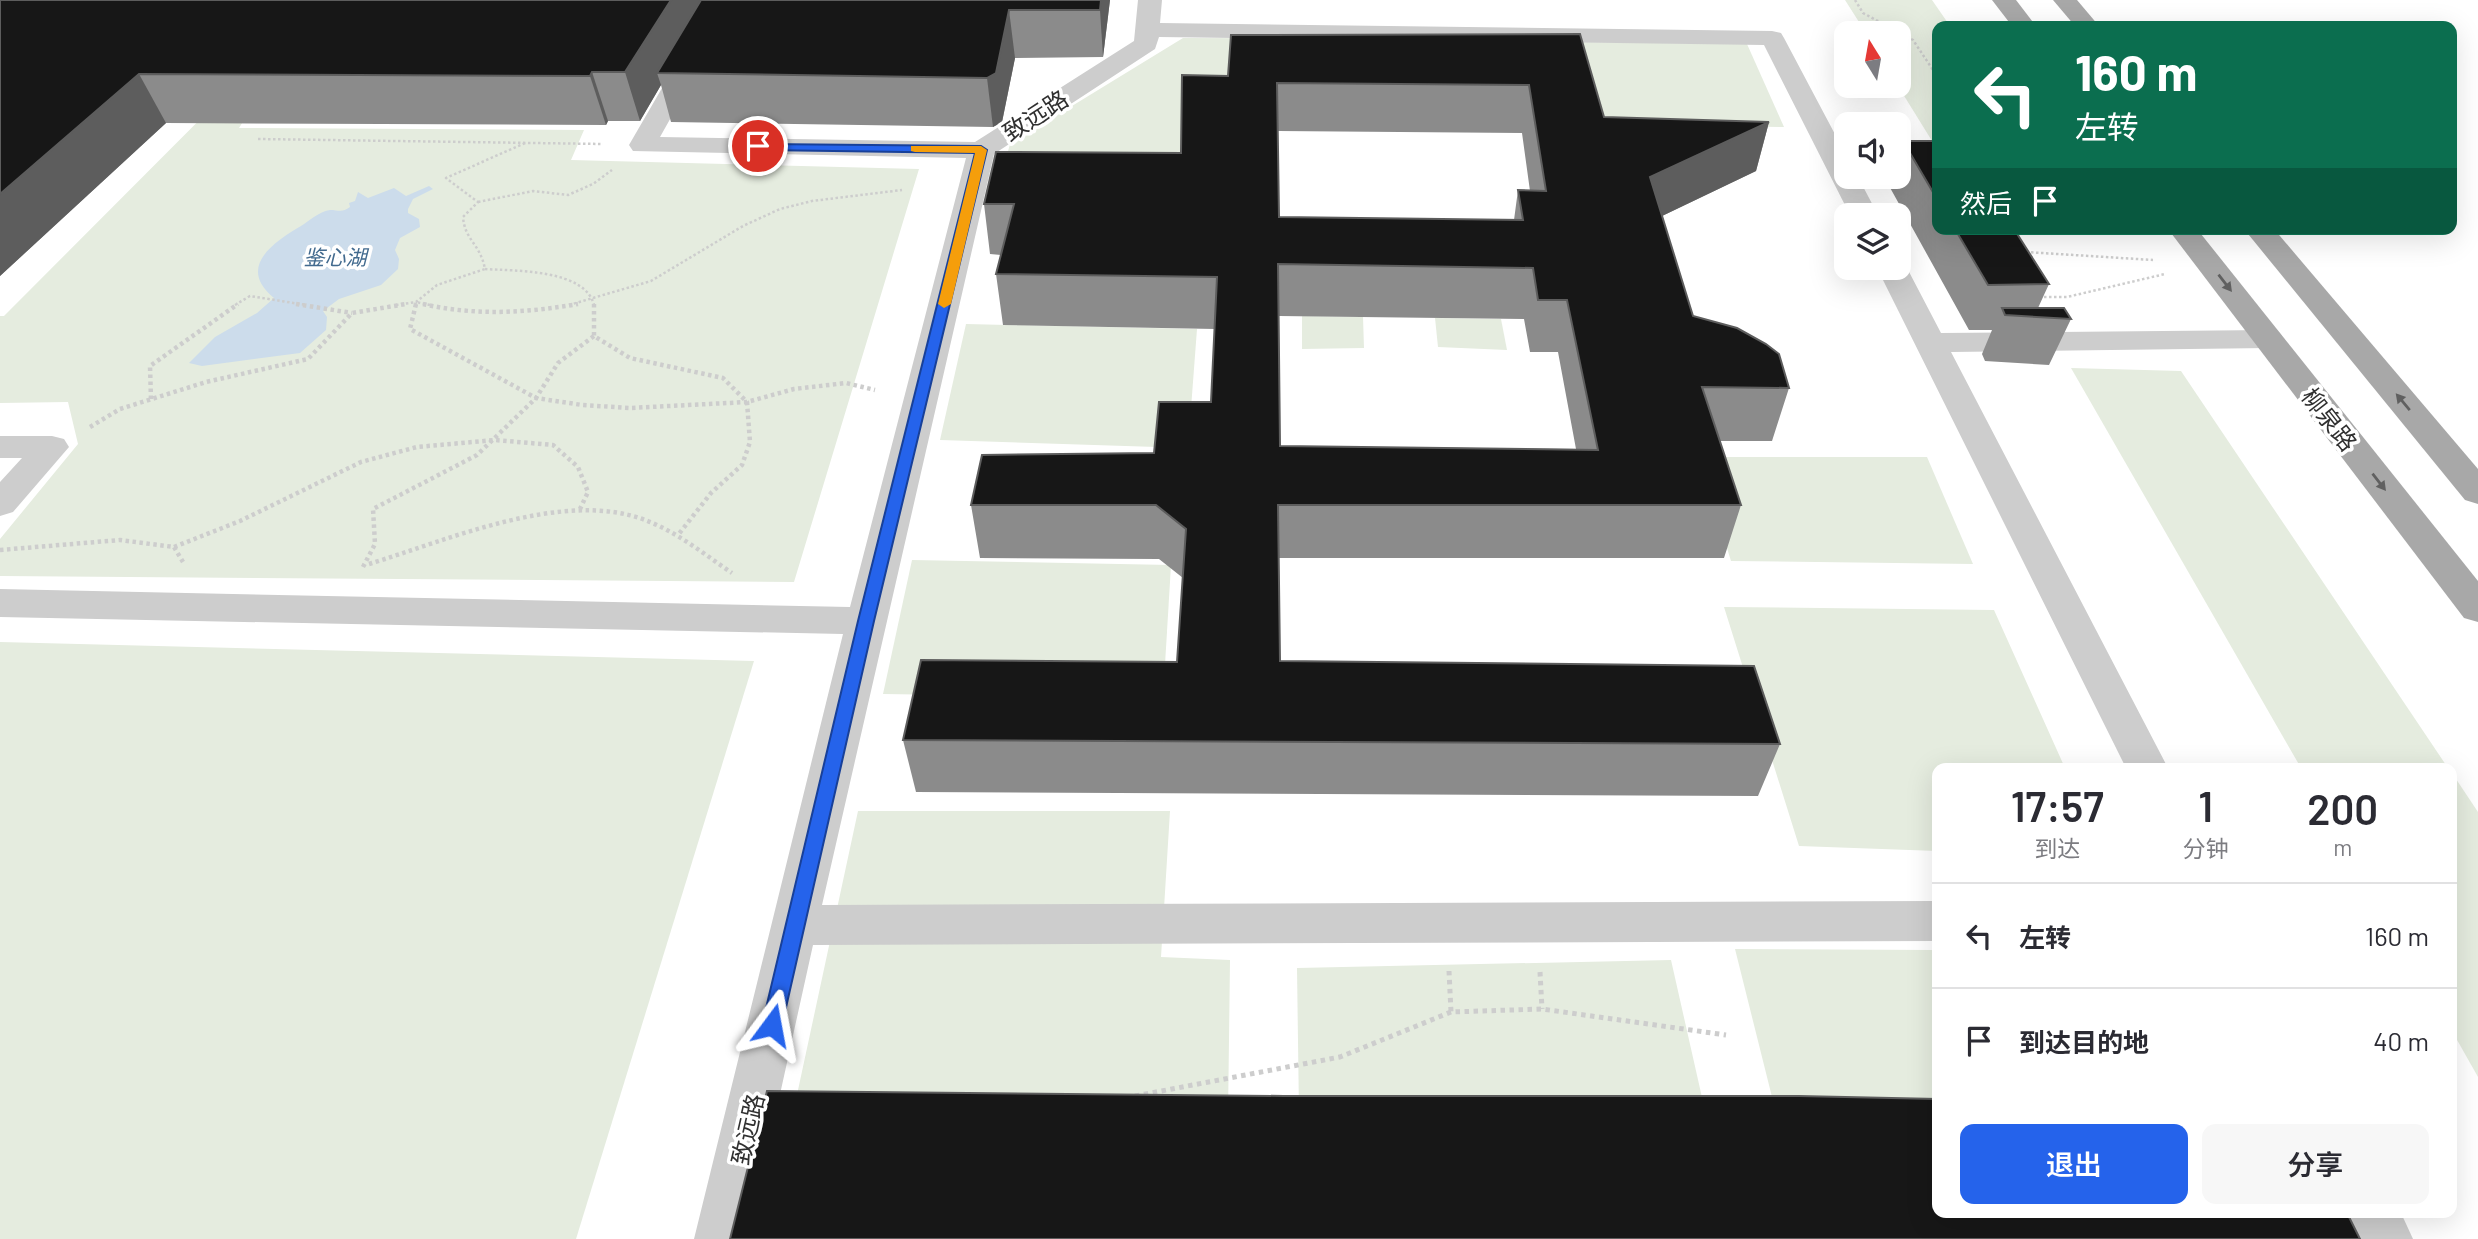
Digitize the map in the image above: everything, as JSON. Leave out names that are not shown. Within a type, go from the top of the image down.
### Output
[{"type":"main road","points":[[2004,0],[2020,21]]},
{"type":"main road","points":[[2065,0],[2083,21]]},
{"type":"main road","name":"柳泉路","points":[[2187,235],[2478,608]]},
{"type":"main road","points":[[2263,235],[2478,492]]},
{"type":"street","points":[[725,0],[644,145],[981,150]]},
{"type":"street","points":[[1149,15],[1772,38],[1858,203]]},
{"type":"street","name":"致远路","points":[[721,1239],[866,621],[981,150],[1146,44],[1149,15]]},
{"type":"street","points":[[1898,280],[2144,763]]},
{"type":"street","points":[[1931,343],[2268,339]]},
{"type":"street","points":[[0,447],[52,447]]},
{"type":"street","points":[[0,504],[52,447]]},
{"type":"street","points":[[0,603],[866,621]]},
{"type":"street","points":[[796,925],[1932,920]]},
{"type":"street","points":[[2375,1218],[2386,1239]]},
{"type":"path","points":[[1855,0],[1863,13],[1913,40],[1932,68]]},
{"type":"path","points":[[258,139],[644,145]]},
{"type":"path","points":[[478,202],[446,178],[526,143]]},
{"type":"path","points":[[485,269],[482,252],[464,231],[463,217],[478,202],[533,191],[568,195],[593,184],[644,145]]},
{"type":"path","points":[[151,400],[150,366],[216,317],[250,296],[352,313],[416,302],[440,310],[491,313],[560,307],[593,299],[677,268],[766,214],[823,200],[895,193],[908,187]]},
{"type":"path","points":[[2018,252],[2210,264]]},
{"type":"path","points":[[2032,296],[2067,297],[2210,264]]},
{"type":"path","points":[[594,336],[593,299],[581,283],[546,275],[485,269],[437,285],[416,302],[410,329],[536,398],[630,408],[747,402],[794,389],[846,383],[921,401]]},
{"type":"path","points":[[52,447],[120,410],[206,382],[308,359],[352,313]]},
{"type":"path","points":[[364,566],[375,544],[373,509],[477,455],[536,398],[558,363],[594,336]]},
{"type":"path","points":[[594,336],[630,358],[723,378],[747,402],[751,442],[742,465],[711,493],[678,535]]},
{"type":"path","points":[[0,550],[120,540],[174,547],[240,521],[361,462],[417,447],[495,440],[554,445],[578,467],[589,492],[580,509]]},
{"type":"path","points":[[351,569],[486,529],[580,509],[630,515],[678,535],[734,574]]},
{"type":"path","points":[[174,547],[187,566]]},
{"type":"path","points":[[1120,1098],[1340,1057],[1451,1012],[1542,1009],[1659,1028],[1726,1035]]},
{"type":"shaded area","points":[[319,0],[239,128],[584,130],[571,160],[919,169],[794,582],[0,576],[0,539],[78,444],[68,402],[0,403],[0,316],[4,316]]},
{"type":"shaded area","points":[[1845,0],[1932,0],[1947,21],[1932,21],[1932,141],[1905,98],[1911,98],[1911,21],[1858,21]]},
{"type":"shaded area","points":[[1183,38],[1560,39],[1233,60],[1225,153],[994,202],[1010,144]]},
{"type":"shaded area","points":[[1575,42],[1747,44],[1784,127],[1596,124]]},
{"type":"shaded area","points":[[1302,316],[1363,317],[1364,348],[1302,349]]},
{"type":"shaded area","points":[[1435,318],[1501,319],[1507,350],[1438,347]]},
{"type":"shaded area","points":[[966,324],[1197,329],[1188,448],[940,440]]},
{"type":"shaded area","points":[[2071,368],[2181,371],[2445,763],[2298,763]]},
{"type":"shaded area","points":[[1699,457],[1927,457],[1973,564],[1731,561]]},
{"type":"shaded area","points":[[912,560],[1171,565],[1163,698],[883,694]]},
{"type":"shaded area","points":[[1724,607],[1994,610],[2063,763],[1932,763],[1932,851],[1799,846]]},
{"type":"shaded area","points":[[0,642],[754,661],[576,1239],[0,1239]]},
{"type":"shaded area","points":[[2457,780],[2478,812],[2478,1077],[2457,1040]]},
{"type":"shaded area","points":[[858,811],[1170,811],[1161,957],[1230,960],[1228,1118],[792,1118]]},
{"type":"shaded area","points":[[1735,949],[1932,950],[1932,1128],[1780,1129]]},
{"type":"shaded area","points":[[1671,960],[1708,1124],[1299,1114],[1297,968]]},
{"type":"water","name":"鉴心湖","points":[[429,186],[433,189],[413,199],[408,209],[408,213],[419,219],[420,227],[400,238],[395,250],[399,259],[398,269],[381,285],[339,299],[323,311],[327,317],[326,330],[300,353],[202,366],[189,363],[215,337],[257,313],[274,298],[263,287],[258,276],[259,266],[263,256],[280,240],[322,212],[347,209],[350,207],[349,203],[355,201],[358,192],[368,198],[394,188],[406,196]]},
{"type":"building","points":[[0,0],[671,0],[625,72],[592,72],[590,76],[139,74],[0,194]]},
{"type":"building","points":[[701,0],[1101,0],[1100,10],[1009,10],[996,73],[987,78],[657,73]]},
{"type":"building","points":[[1580,34],[1604,117],[1769,122],[1650,177],[1693,316],[1737,328],[1766,344],[1779,354],[1789,388],[1702,387],[1741,505],[1278,505],[1280,661],[1754,666],[1780,744],[903,740],[921,660],[1177,662],[1186,529],[1156,505],[971,505],[982,455],[1154,453],[1159,402],[1211,402],[1217,277],[996,274],[1014,204],[984,204],[996,152],[1181,153],[1182,75],[1228,76],[1231,35]],"holes":[[[1277,83],[1529,85],[1546,191],[1518,190],[1523,220],[1279,217]],[[1278,264],[1533,268],[1538,300],[1567,300],[1598,450],[1280,446]]]},
{"type":"building","points":[[1911,141],[1932,141],[1932,190],[1911,155]]},
{"type":"building","points":[[1959,235],[2018,235],[2049,284],[1988,285]]},
{"type":"building","points":[[2002,308],[2064,308],[2071,319],[2005,315]]},
{"type":"building","points":[[767,1091],[1932,1099],[1932,1218],[2350,1218],[2360,1239],[730,1239]]},
{"type":"slow traffic","points":[[915,149],[981,150],[944,304]]},
{"type":"route","points":[[758,146],[981,150],[866,621],[772,1025]]}]
